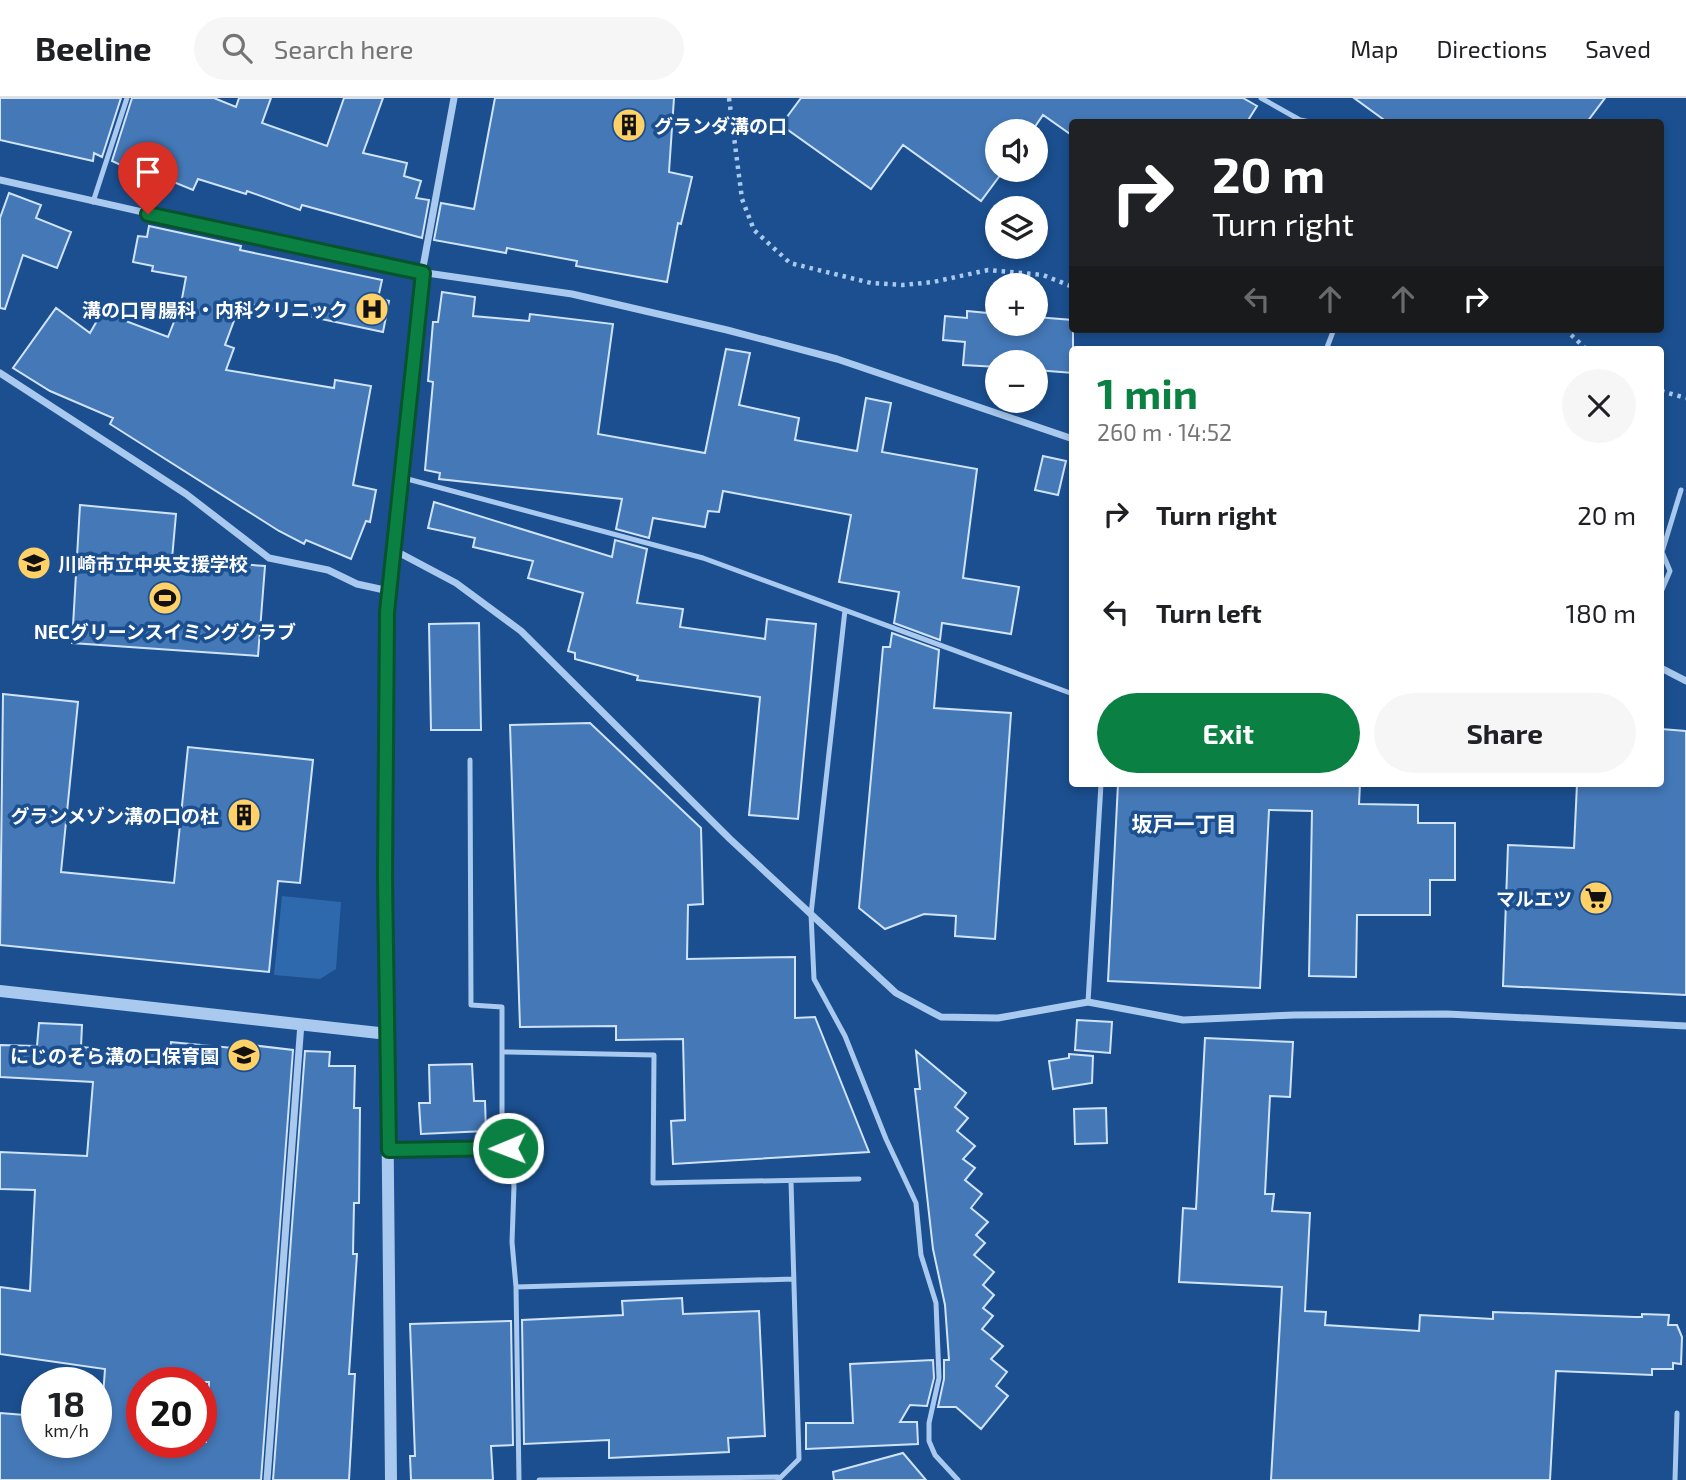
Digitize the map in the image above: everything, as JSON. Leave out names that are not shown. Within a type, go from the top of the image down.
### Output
[{"type":"street","points":[[391,1480],[385,878],[387,612],[423,273],[454,98]]},
{"type":"street","points":[[0,180],[423,273],[572,294],[727,330],[837,359],[1069,438]]},
{"type":"street","points":[[0,373],[186,494],[269,558],[328,570],[357,584],[389,591]]},
{"type":"street","points":[[392,549],[456,583],[521,632],[730,839],[896,993],[940,1017],[998,1018],[1087,1002],[1183,1020],[1294,1015],[1447,1014],[1686,1026]]},
{"type":"street","points":[[1664,670],[1686,681]]},
{"type":"street","points":[[0,991],[388,1034]]},
{"type":"street","points":[[267,1480],[301,1023]]},
{"type":"lane","points":[[93,202],[127,98]]},
{"type":"lane","points":[[1261,98],[1298,119]]},
{"type":"lane","points":[[400,477],[703,558],[1069,693]]},
{"type":"lane","points":[[1664,545],[1681,490]]},
{"type":"lane","points":[[1664,556],[1670,570],[1664,585]]},
{"type":"lane","points":[[845,610],[811,914],[814,979],[845,1036],[886,1139],[916,1203],[921,1255],[936,1303],[939,1378],[929,1423],[929,1441],[935,1455],[958,1480]]},
{"type":"lane","points":[[470,760],[471,1005],[502,1007],[502,1113],[514,1186],[512,1242],[516,1287],[519,1480]]},
{"type":"lane","points":[[1087,1002],[1101,787]]},
{"type":"lane","points":[[504,1052],[654,1055],[653,1183],[859,1179]]},
{"type":"lane","points":[[389,1150],[508,1148]]},
{"type":"lane","points":[[538,1480],[778,1479],[799,1459],[791,1181]]},
{"type":"lane","points":[[516,1287],[794,1279]]},
{"type":"lane","points":[[1675,1480],[1677,1413]]},
{"type":"path","points":[[729,98],[742,199],[754,230],[790,263],[871,283],[902,285],[933,282],[988,270],[1043,275],[1069,285]]},
{"type":"path","points":[[1569,333],[1583,346]]},
{"type":"path","points":[[1664,392],[1686,398]]},
{"type":"shaded area","points":[[282,896],[341,902],[336,969],[320,979],[274,975]]},
{"type":"building","points":[[0,98],[121,98],[102,157],[94,153],[93,161],[0,140]]},
{"type":"building","points":[[132,98],[214,98],[236,107],[239,98],[271,98],[262,123],[327,146],[344,98],[383,98],[363,153],[407,163],[404,176],[421,181],[416,198],[429,200],[422,238],[302,205],[300,210],[247,191],[246,194],[198,179],[193,190],[142,169],[140,174],[112,161]]},
{"type":"building","points":[[495,98],[674,98],[669,172],[692,177],[681,224],[678,223],[667,282],[576,266],[577,261],[507,248],[506,253],[434,240],[441,203],[474,209]]},
{"type":"building","points":[[801,98],[1243,98],[1257,106],[1249,119],[1069,119],[1069,133],[1043,115],[1040,119],[985,119],[985,182],[995,182],[981,201],[903,145],[871,189],[781,125]]},
{"type":"building","points":[[1354,98],[1605,98],[1589,119],[1383,119]]},
{"type":"building","points":[[9,193],[41,205],[36,218],[71,232],[57,268],[23,255],[5,309],[0,308],[0,218]]},
{"type":"building","points":[[149,226],[241,246],[240,250],[382,280],[378,298],[389,301],[383,332],[241,302],[225,345],[234,348],[226,370],[334,388],[335,380],[371,386],[353,485],[376,490],[370,522],[366,521],[351,559],[306,540],[304,544],[279,531],[110,424],[113,418],[50,391],[13,368],[56,308],[90,333],[102,312],[168,337],[181,304],[186,277],[152,271],[153,266],[133,262],[138,236],[147,237]]},
{"type":"building","points":[[442,292],[475,297],[473,316],[529,321],[530,314],[613,324],[598,434],[705,453],[726,349],[750,353],[739,405],[799,418],[795,440],[857,451],[866,398],[891,403],[882,452],[977,469],[963,578],[1019,587],[1011,634],[942,623],[940,640],[894,623],[899,592],[839,582],[851,515],[723,491],[719,512],[708,511],[705,527],[653,518],[649,538],[616,529],[622,499],[439,479],[440,473],[425,470],[433,382],[428,381],[433,322],[438,322]]},
{"type":"building","points":[[967,311],[985,313],[985,336],[1048,336],[1048,318],[1069,320],[1073,346],[1069,346],[1069,373],[1048,371],[1048,350],[985,350],[985,366],[963,365],[965,342],[943,340],[945,316],[967,318]]},
{"type":"building","points":[[1043,456],[1066,461],[1058,495],[1035,490]]},
{"type":"building","points":[[434,502],[612,557],[615,540],[647,549],[637,603],[683,609],[680,627],[765,639],[767,619],[816,624],[798,819],[749,815],[760,697],[637,680],[638,676],[575,659],[575,653],[568,651],[583,593],[528,578],[533,561],[473,547],[475,538],[428,528]]},
{"type":"building","points":[[80,505],[176,514],[172,559],[265,566],[258,656],[72,643]]},
{"type":"building","points":[[479,623],[481,730],[431,730],[429,624]]},
{"type":"building","points":[[892,633],[939,650],[934,708],[1011,713],[995,939],[955,936],[956,916],[924,914],[885,929],[859,908],[883,647],[890,647]]},
{"type":"building","name":"グランメゾン溝の口の杜","points":[[3,694],[78,702],[61,872],[174,883],[188,747],[313,760],[300,883],[278,881],[269,972],[0,945]]},
{"type":"building","points":[[590,723],[701,828],[703,904],[688,905],[687,959],[795,957],[795,1018],[815,1017],[869,1152],[673,1164],[671,1121],[685,1120],[683,1039],[616,1040],[616,1026],[520,1027],[510,725]]},
{"type":"building","name":"マルエツ","points":[[1664,729],[1686,731],[1686,995],[1503,986],[1508,845],[1574,848],[1577,787],[1664,787]]},
{"type":"building","points":[[1118,787],[1360,787],[1359,804],[1418,805],[1418,823],[1455,823],[1455,880],[1430,880],[1430,915],[1357,915],[1356,977],[1309,976],[1312,811],[1269,810],[1260,988],[1108,981]]},
{"type":"building","points":[[1077,1020],[1112,1022],[1110,1053],[1075,1050]]},
{"type":"building","points":[[39,1023],[82,1025],[81,1047],[170,1055],[171,1042],[233,1048],[234,1043],[293,1050],[261,1480],[0,1480],[0,1413],[21,1415],[21,1458],[112,1458],[112,1367],[91,1367],[0,1354],[0,1287],[30,1291],[35,1190],[0,1189],[0,1152],[87,1156],[93,1082],[0,1077],[0,1045],[37,1046]]},
{"type":"building","points":[[1205,1038],[1293,1042],[1290,1097],[1270,1096],[1265,1194],[1274,1194],[1272,1211],[1310,1213],[1305,1311],[1326,1312],[1325,1325],[1419,1331],[1420,1315],[1493,1319],[1493,1312],[1635,1317],[1642,1317],[1642,1314],[1669,1315],[1668,1325],[1677,1325],[1682,1337],[1681,1364],[1673,1363],[1673,1369],[1652,1369],[1652,1375],[1556,1371],[1550,1480],[1271,1480],[1282,1287],[1179,1282],[1183,1208],[1196,1209]]},
{"type":"building","points":[[305,1051],[330,1052],[329,1066],[355,1066],[354,1108],[360,1108],[359,1203],[354,1203],[353,1254],[357,1254],[349,1374],[355,1374],[349,1480],[273,1480]]},
{"type":"building","points":[[916,1051],[966,1093],[955,1107],[968,1118],[957,1131],[975,1146],[963,1159],[975,1168],[965,1180],[982,1194],[971,1208],[988,1222],[976,1235],[985,1243],[974,1255],[994,1272],[983,1285],[994,1295],[983,1308],[993,1316],[982,1329],[1003,1346],[991,1359],[1007,1372],[996,1386],[1008,1396],[981,1429],[956,1407],[938,1407],[944,1379],[944,1360],[949,1360],[945,1305],[933,1249],[915,1089],[920,1089]]},
{"type":"building","points":[[1069,1054],[1093,1056],[1092,1083],[1053,1089],[1049,1061],[1069,1058]]},
{"type":"building","points":[[472,1064],[474,1101],[485,1101],[486,1131],[421,1134],[419,1103],[430,1103],[429,1065]]},
{"type":"building","points":[[1106,1108],[1107,1143],[1075,1144],[1074,1109]]},
{"type":"building","points":[[682,1298],[683,1314],[759,1311],[765,1436],[728,1438],[729,1452],[609,1458],[609,1440],[524,1444],[522,1320],[623,1315],[622,1301]]},
{"type":"building","points":[[511,1321],[513,1445],[491,1446],[493,1480],[411,1480],[410,1456],[415,1456],[410,1324]]},
{"type":"building","points":[[933,1360],[934,1378],[927,1406],[910,1405],[900,1422],[917,1422],[918,1444],[806,1449],[806,1423],[853,1423],[850,1364]]},
{"type":"building","points":[[903,1453],[926,1480],[834,1480],[833,1472]]},
{"type":"place","name":"グランダ溝の口","points":[[629,125]]},
{"type":"place","name":"溝の口胃腸科・内科クリニック","points":[[372,309]]},
{"type":"place","name":"川崎市立中央支援学校","points":[[34,563]]},
{"type":"place","name":"NECグリーンスイミングクラブ","points":[[165,598]]},
{"type":"place","name":"グランメゾン溝の口の杜","points":[[244,815]]},
{"type":"place","name":"マルエツ","points":[[1596,898]]},
{"type":"place","name":"にじのそら溝の口保育園","points":[[244,1055]]},
{"type":"district","name":"坂戸一丁目","points":[[1184,823]]},
{"type":"route","points":[[148,214],[423,273],[419,289],[387,612],[385,878],[389,1150],[508,1148]]}]
